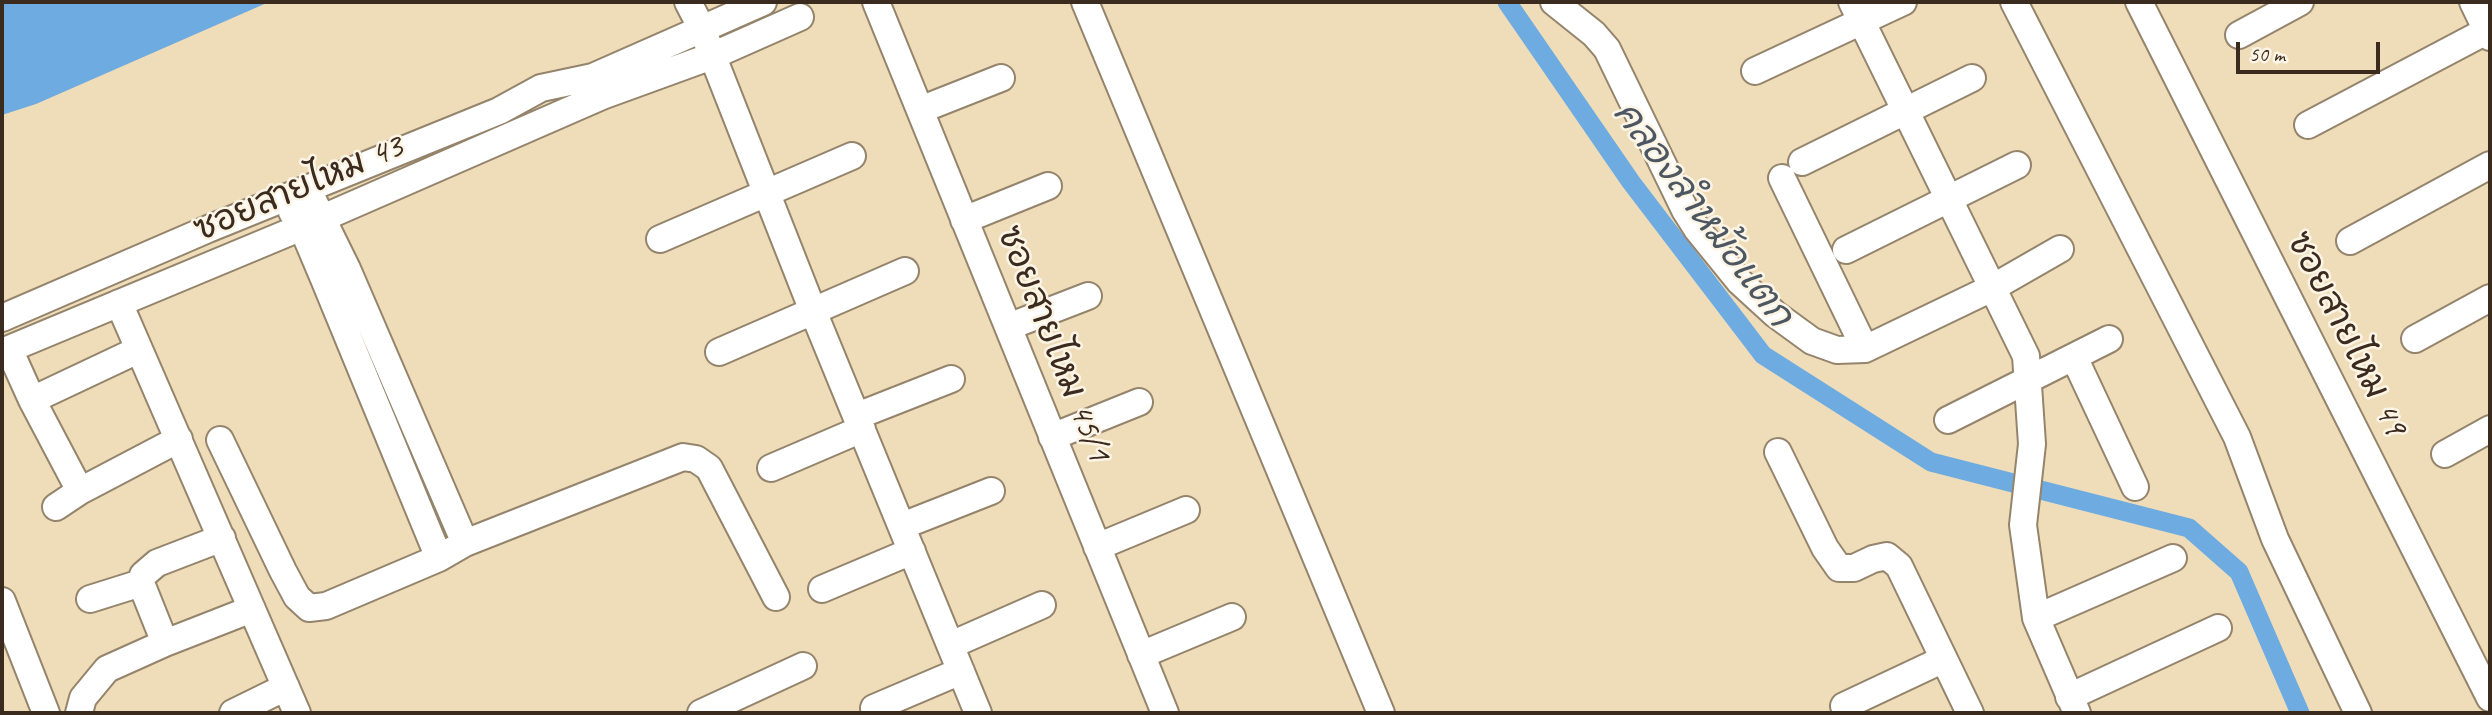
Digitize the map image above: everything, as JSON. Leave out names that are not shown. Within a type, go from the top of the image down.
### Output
[{"type":"street","points":[[688,2],[702,29],[813,311],[978,713]]},
{"type":"street","points":[[598,87],[702,29],[763,2]]},
{"type":"street","points":[[1085,2],[1381,713]]},
{"type":"street","points":[[1554,2],[1594,34],[1608,49],[1685,210],[1697,229],[1740,282],[1775,314],[1812,341],[1837,350],[1865,349],[1992,288],[2060,249]]},
{"type":"street","points":[[1755,71],[1857,12],[1903,2]]},
{"type":"street","points":[[2014,2],[2237,437],[2275,539],[2358,713]]},
{"type":"street","name":"ซอยสายไหม 49","points":[[2139,2],[2490,698]]},
{"type":"street","points":[[2239,35],[2300,2]]},
{"type":"street","points":[[2308,125],[2489,32],[2473,2]]},
{"type":"street","name":"ซอยสายไหม 45/1","points":[[879,3],[964,220],[1165,713]]},
{"type":"street","points":[[1857,12],[2026,356],[2032,444],[2023,525],[2036,618],[2073,705],[2218,628]]},
{"type":"street","points":[[2,318],[307,188],[499,111],[541,88],[598,87],[712,57],[800,17]]},
{"type":"street","points":[[920,110],[1001,78]]},
{"type":"street","points":[[1865,349],[1792,170],[1972,78]]},
{"type":"street","name":"ซอยสายไหม 43","points":[[5,350],[312,223],[598,87]]},
{"type":"street","points":[[660,239],[852,156]]},
{"type":"street","points":[[1846,250],[2017,165]]},
{"type":"street","points":[[2350,241],[2490,165]]},
{"type":"street","points":[[964,220],[1048,186]]},
{"type":"street","points":[[307,188],[312,223],[465,543]]},
{"type":"street","points":[[283,198],[312,223]]},
{"type":"street","points":[[719,352],[905,271]]},
{"type":"street","points":[[336,274],[439,558]]},
{"type":"street","points":[[1008,327],[1088,296]]},
{"type":"street","points":[[2415,339],[2490,298]]},
{"type":"street","points":[[119,303],[297,713]]},
{"type":"street","points":[[1948,420],[2109,339]]},
{"type":"street","points":[[5,350],[80,491]]},
{"type":"street","points":[[32,400],[138,350]]},
{"type":"street","points":[[2074,357],[2134,487]]},
{"type":"street","points":[[771,468],[951,379]]},
{"type":"street","points":[[1052,437],[1139,402]]},
{"type":"street","points":[[2445,454],[2490,429]]},
{"type":"street","points":[[56,507],[80,491],[179,439]]},
{"type":"street","points":[[220,440],[283,571],[297,597],[309,608],[326,606],[439,558],[465,543],[683,457],[696,459],[709,468],[776,597]]},
{"type":"street","points":[[1778,452],[1839,568],[1854,568],[1887,556],[1899,566],[1969,713]]},
{"type":"street","points":[[902,526],[991,491]]},
{"type":"street","points":[[1097,547],[1186,510]]},
{"type":"street","points":[[165,643],[141,583],[143,575],[157,563],[222,538]]},
{"type":"street","points":[[822,589],[912,551]]},
{"type":"street","points":[[2036,618],[2173,558]]},
{"type":"street","points":[[90,599],[141,583]]},
{"type":"street","points":[[2,601],[46,713]]},
{"type":"street","points":[[950,645],[1042,605]]},
{"type":"street","points":[[79,713],[83,698],[107,669],[252,608]]},
{"type":"street","points":[[1141,655],[1232,617]]},
{"type":"street","points":[[1844,706],[1944,659]]},
{"type":"street","points":[[701,713],[803,666]]},
{"type":"street","points":[[874,708],[961,671]]},
{"type":"street","points":[[233,713],[286,687]]},
{"type":"water","points":[[269,2],[36,104],[2,115],[2,4]]},
{"type":"waterway","name":"คลองลำหม้อแตก","points":[[1507,2],[1631,182],[1763,355],[1931,462],[2189,528],[2239,572],[2300,713]]}]
